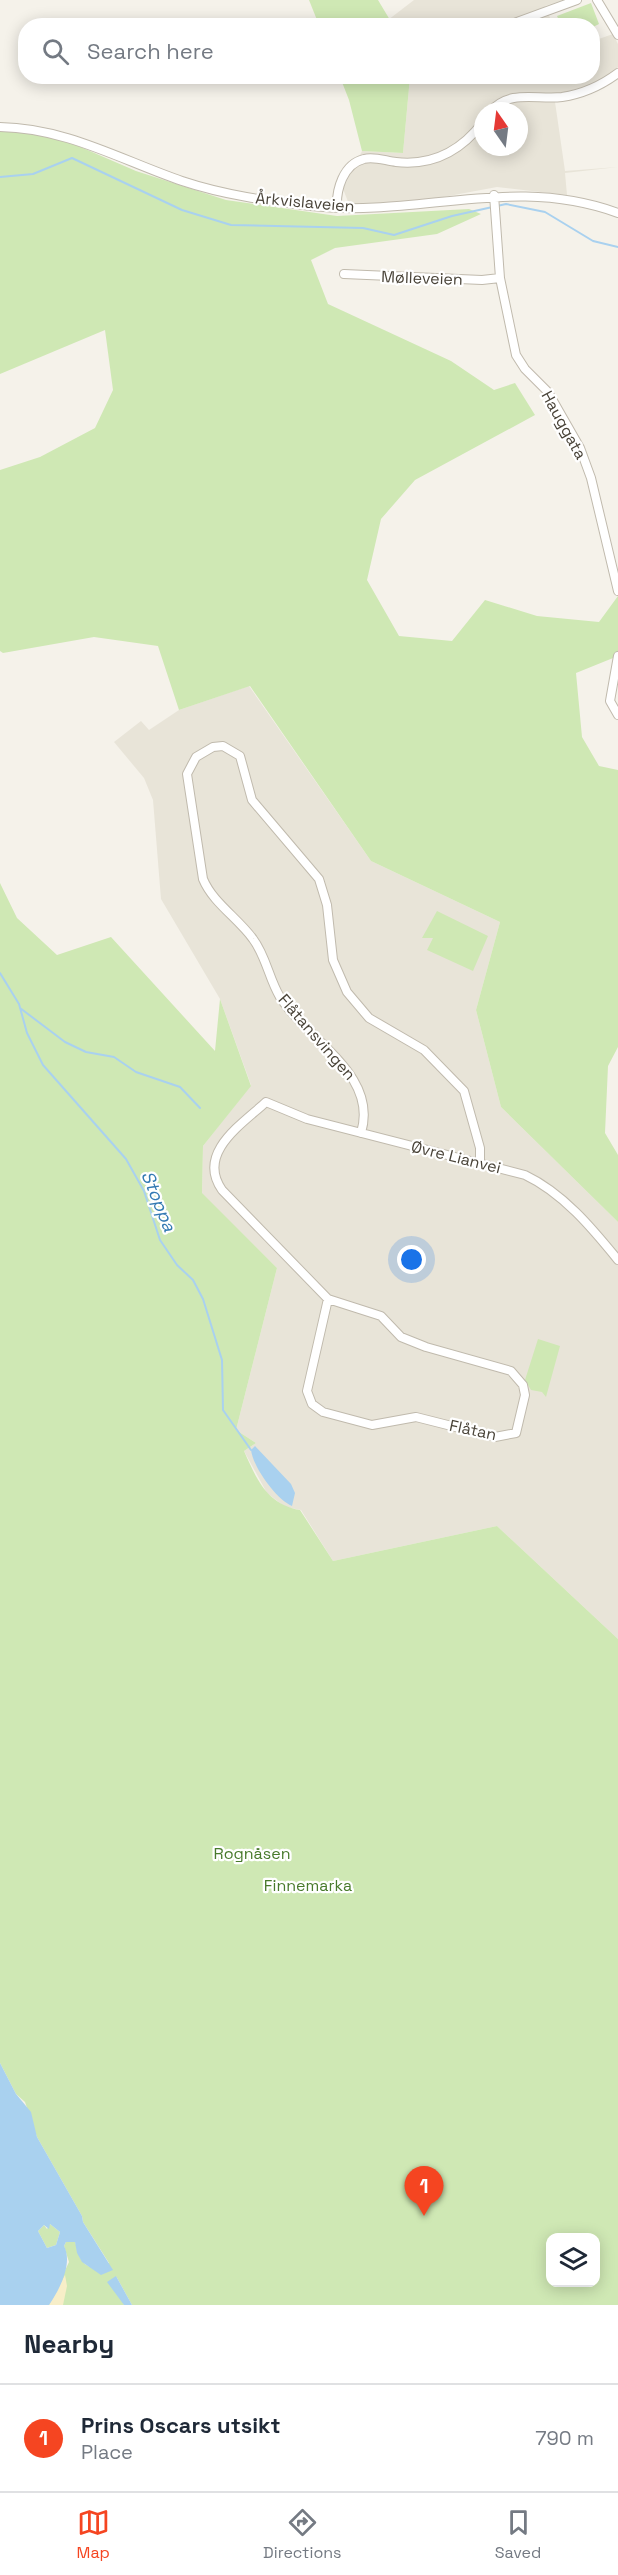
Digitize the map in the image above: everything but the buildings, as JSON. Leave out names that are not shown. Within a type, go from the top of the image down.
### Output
[{"type":"street","points":[[528,18],[577,0]]},
{"type":"street","points":[[597,0],[618,35]]},
{"type":"street","points":[[600,83],[618,73]]},
{"type":"street","points":[[503,102],[510,97],[554,98],[583,92],[598,84]]},
{"type":"street","name":"Årkvislaveien","points":[[0,127],[32,129],[69,138],[215,191],[276,202],[337,208],[556,198],[618,213]]},
{"type":"street","points":[[337,208],[342,180],[358,161],[370,158],[407,163],[435,159],[461,147],[474,132]]},
{"type":"street","name":"Hauggata","points":[[494,202],[500,278],[519,363],[548,392],[570,428],[586,463],[618,591]]},
{"type":"street","name":"Mølleveien","points":[[344,274],[482,280],[500,278]]},
{"type":"street","points":[[618,656],[610,701],[618,715]]},
{"type":"street","name":"Flåtansvingen","points":[[361,1133],[363,1107],[357,1083],[280,997],[259,948],[210,891],[203,879],[187,774],[196,757],[213,747],[230,748],[240,756],[252,800],[320,879],[327,904],[335,968],[354,1003],[375,1022],[424,1050],[464,1091],[480,1148],[480,1162]]},
{"type":"street","name":"Øvre Lianvei","points":[[266,1102],[301,1117],[514,1171],[547,1187],[578,1214],[618,1260]]},
{"type":"street","name":"Flåtan","points":[[266,1102],[223,1142],[214,1161],[215,1174],[222,1190],[328,1299],[381,1316],[401,1337],[426,1347],[511,1371],[523,1385],[525,1395],[516,1433],[495,1437],[416,1417],[372,1425],[318,1410],[309,1400],[307,1391],[328,1299]]},
{"type":"shaded area","points":[[414,0],[563,0],[545,6],[550,18],[391,18]]},
{"type":"shaded area","points":[[613,34],[618,44],[618,67],[600,80],[600,39]]},
{"type":"shaded area","points":[[409,84],[594,84],[554,95],[565,171],[618,167],[565,173],[567,195],[497,187],[411,203],[349,204],[343,189],[362,151],[403,153]]},
{"type":"shaded area","points":[[249,686],[371,861],[500,922],[476,1010],[501,1107],[618,1222],[618,1639],[497,1526],[333,1561],[301,1510],[285,1507],[267,1493],[244,1451],[256,1443],[236,1430],[277,1268],[202,1194],[203,1146],[251,1085],[220,999],[161,899],[153,800],[144,778],[114,742],[141,721],[149,730],[179,710]]},
{"type":"green space","points":[[309,0],[378,0],[389,18],[316,18]]},
{"type":"green space","points":[[591,3],[597,18],[558,18],[557,16]]},
{"type":"green space","points":[[343,84],[409,84],[403,153],[362,151]]},
{"type":"green space","points":[[0,131],[22,131],[69,142],[136,171],[226,200],[337,216],[469,209],[481,214],[437,234],[335,248],[311,260],[328,304],[451,361],[494,390],[515,383],[535,415],[415,480],[381,519],[367,580],[399,636],[452,641],[485,600],[537,616],[599,622],[618,596],[618,656],[576,673],[582,737],[599,766],[618,770],[618,1047],[608,1066],[605,1133],[618,1155],[618,1222],[501,1107],[476,1010],[500,922],[371,861],[250,686],[179,710],[158,646],[94,637],[3,653],[0,651],[0,470],[40,457],[95,428],[113,390],[105,330],[0,374]]},
{"type":"green space","name":"Finnemarka","points":[[0,883],[17,918],[57,955],[111,937],[215,1051],[220,999],[251,1086],[203,1146],[202,1193],[277,1268],[236,1430],[256,1443],[244,1451],[264,1489],[279,1502],[300,1510],[333,1561],[497,1526],[618,1639],[618,2305],[132,2305],[116,2276],[124,2305],[49,2305],[69,2262],[64,2246],[66,2242],[75,2242],[81,2259],[90,2267],[109,2263],[83,2222],[82,2216],[37,2137],[25,2102],[16,2094],[0,2063]]},
{"type":"green space","points":[[437,911],[488,936],[473,971],[427,950],[433,938],[422,938]]},
{"type":"green space","points":[[538,1339],[560,1346],[546,1397],[542,1392],[531,1390],[525,1380]]},
{"type":"green space","points":[[50,2224],[60,2232],[56,2245],[47,2248],[38,2231],[44,2225],[47,2229]]},
{"type":"sand","points":[[65,2275],[67,2286],[63,2305],[49,2305]]},
{"type":"water","points":[[255,1446],[291,1484],[295,1493],[292,1506],[279,1497],[256,1465],[251,1450]]},
{"type":"water","points":[[0,2063],[16,2094],[31,2112],[37,2137],[82,2216],[83,2222],[113,2270],[101,2275],[82,2262],[75,2242],[66,2242],[64,2246],[67,2260],[64,2276],[49,2305],[0,2305]],"holes":[[[50,2224],[60,2232],[56,2245],[47,2248],[38,2231],[44,2225],[49,2229]]]},
{"type":"water","points":[[116,2276],[132,2305],[124,2305],[107,2282]]},
{"type":"waterway","points":[[0,177],[33,174],[72,158],[182,210],[231,225],[363,228],[394,235],[452,216],[506,204],[545,212],[593,241],[618,247]]},
{"type":"waterway","name":"Stoppa","points":[[0,973],[19,1004],[27,1033],[43,1065],[126,1159],[144,1191],[160,1240],[177,1265],[193,1280],[203,1299],[222,1360],[223,1410],[251,1450]]},
{"type":"waterway","name":"Stoppa","points":[[20,1008],[65,1042],[86,1052],[114,1057],[136,1072],[180,1087],[200,1108]]},
{"type":"place","name":"Prins Oscars utsikt","points":[[424,2216]]},
{"type":"park label","name":"Rognåsen","points":[[252,1853]]}]
